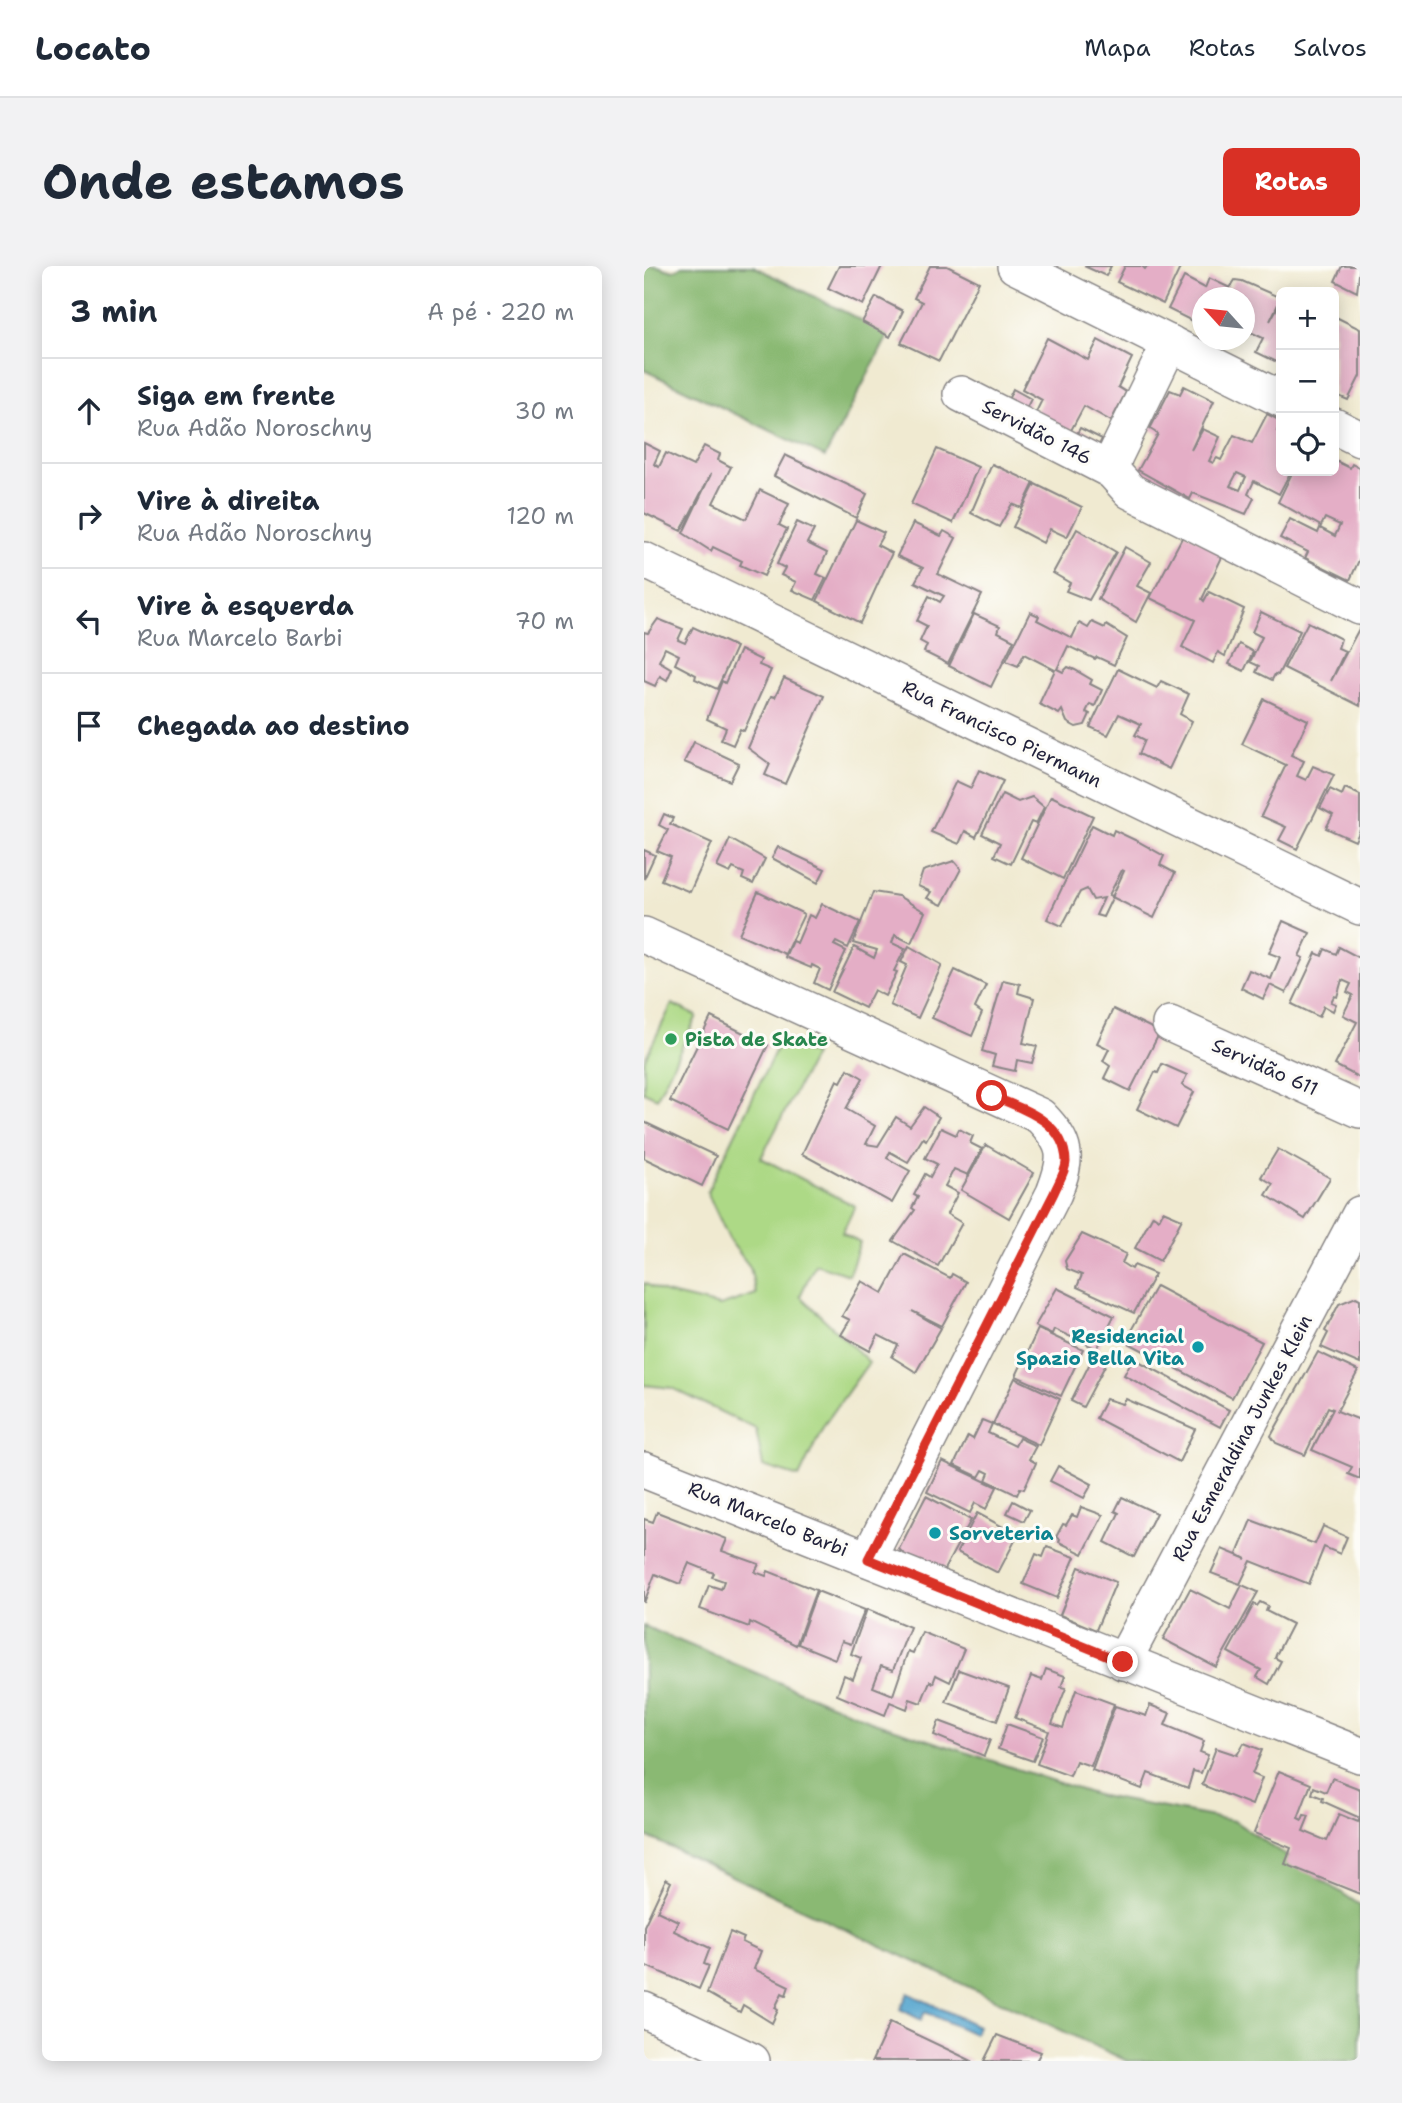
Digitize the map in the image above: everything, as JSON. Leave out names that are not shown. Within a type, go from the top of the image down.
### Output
[{"type":"street","points":[[1015,266],[1276,396]]},
{"type":"street","points":[[1170,343],[1121,441],[1112,471],[1130,491],[1360,607]]},
{"type":"street","name":"Servidão 146","points":[[961,394],[1112,471]]},
{"type":"street","points":[[1339,428],[1360,439]]},
{"type":"street","name":"Rua Francisco Piermann","points":[[644,560],[1360,907]]},
{"type":"street","points":[[644,934],[1040,1116],[1058,1135],[1066,1163],[1054,1193],[868,1559]]},
{"type":"street","name":"Servidão 611","points":[[1170,1024],[1360,1110]]},
{"type":"street","name":"Rua Esmeraldina Junkes Klein","points":[[1123,1662],[1347,1270],[1360,1213]]},
{"type":"street","name":"Rua Marcelo Barbi","points":[[644,1470],[1360,1755]]},
{"type":"street","points":[[644,2010],[752,2061]]},
{"type":"green space","points":[[644,266],[657,266],[673,271],[682,266],[753,266],[889,334],[825,457],[644,370]]},
{"type":"green space","name":"Pista de Skate","points":[[672,1004],[697,1016],[657,1098],[644,1092],[644,1061]]},
{"type":"green space","points":[[780,1041],[814,1055],[761,1158],[855,1206],[842,1233],[860,1242],[849,1275],[815,1264],[800,1296],[869,1362],[824,1425],[799,1477],[763,1466],[756,1429],[672,1388],[644,1385],[644,1283],[665,1293],[720,1306],[756,1294],[750,1267],[730,1241],[707,1192]]},
{"type":"green space","points":[[644,1626],[871,1721],[1096,1795],[1234,1821],[1360,1905],[1360,2061],[1127,2061],[644,1835]]},
{"type":"water","points":[[908,1993],[978,2026],[974,2034],[925,2012],[921,2020],[900,2009]]},
{"type":"building","points":[[839,266],[882,266],[863,305],[828,288]]},
{"type":"building","points":[[930,266],[947,266],[979,282],[939,361],[901,343],[922,302],[914,298]]},
{"type":"building","points":[[1084,266],[1111,266],[1106,276]]},
{"type":"building","points":[[1125,266],[1142,266],[1145,269],[1147,266],[1181,266],[1163,304],[1117,282]]},
{"type":"building","points":[[1342,266],[1360,266],[1357,292],[1335,281]]},
{"type":"building","points":[[1184,277],[1203,287],[1192,287],[1192,321],[1168,309]]},
{"type":"building","points":[[1209,278],[1228,287],[1205,287]]},
{"type":"building","points":[[1235,280],[1242,281],[1276,296],[1276,308],[1270,321],[1276,310],[1276,362],[1256,352],[1263,338],[1255,334],[1255,287],[1231,287]]},
{"type":"building","points":[[876,297],[903,311],[890,337],[862,322]]},
{"type":"building","points":[[1339,318],[1360,329],[1360,376],[1348,400],[1339,396]]},
{"type":"building","points":[[1047,338],[1088,360],[1098,340],[1132,358],[1118,387],[1126,392],[1111,421],[1084,406],[1068,436],[1033,418],[1042,400],[1022,389]]},
{"type":"building","points":[[1184,386],[1214,401],[1191,450],[1203,429],[1220,437],[1209,461],[1213,463],[1217,458],[1221,460],[1234,435],[1252,443],[1267,414],[1276,418],[1276,476],[1288,476],[1279,494],[1254,481],[1248,494],[1254,498],[1246,514],[1193,493],[1190,499],[1138,470],[1158,434],[1150,429],[1170,390],[1180,394]],"holes":[[[1237,473],[1246,477],[1240,490],[1230,486]]]},
{"type":"building","points":[[1013,389],[1031,399],[1024,413],[1006,404]]},
{"type":"building","points":[[1080,428],[1102,439],[1097,449],[1074,439]]},
{"type":"building","points":[[644,443],[660,451],[654,464],[659,467],[666,453],[693,466],[704,446],[720,454],[718,460],[731,467],[713,503],[746,519],[760,490],[789,504],[779,525],[787,529],[764,576],[740,565],[742,561],[713,547],[711,551],[683,533],[711,474],[681,531],[644,513]]},
{"type":"building","points":[[937,449],[978,467],[953,523],[911,504]]},
{"type":"building","points":[[785,455],[867,494],[856,518],[774,476]]},
{"type":"building","points":[[1339,462],[1350,468],[1352,464],[1360,468],[1360,558],[1350,580],[1305,558],[1308,552],[1280,538],[1290,519],[1318,533],[1320,528],[1335,536],[1340,525],[1325,518],[1321,526],[1278,502],[1291,476],[1339,476]]},
{"type":"building","points":[[992,464],[1034,483],[1022,508],[1012,504],[999,527],[971,513]]},
{"type":"building","points":[[1035,484],[1082,507],[1067,537],[1050,529],[1043,543],[1013,527]]},
{"type":"building","points":[[856,520],[884,533],[877,545],[892,553],[860,623],[817,601]]},
{"type":"building","points":[[797,522],[814,530],[807,543],[827,553],[817,574],[826,578],[815,600],[792,590],[796,582],[781,575],[785,568],[777,564]]},
{"type":"building","points":[[913,523],[941,536],[944,531],[956,538],[938,574],[982,595],[948,664],[924,652],[927,645],[920,641],[927,626],[917,621],[929,596],[940,602],[944,596],[915,582],[923,568],[897,556]]},
{"type":"building","points":[[1077,529],[1116,552],[1089,600],[1066,591],[1070,583],[1053,573]]},
{"type":"building","points":[[1185,532],[1224,553],[1202,599],[1204,601],[1209,592],[1244,609],[1225,656],[1218,652],[1213,663],[1182,647],[1195,620],[1150,598]]},
{"type":"building","points":[[1125,547],[1151,562],[1137,586],[1151,593],[1136,622],[1098,599]]},
{"type":"building","points":[[1030,612],[1039,616],[1037,620],[1072,638],[1079,623],[1088,628],[1092,622],[1105,628],[1106,625],[1127,638],[1114,665],[1068,646],[1057,669],[1063,672],[1068,667],[1075,670],[1092,680],[1090,684],[1102,690],[1095,706],[1090,704],[1086,712],[1090,714],[1085,725],[1076,727],[1067,722],[1062,710],[1059,714],[1039,704],[1055,670],[1024,654],[1018,666],[1006,661]]},
{"type":"building","points":[[1261,612],[1300,631],[1278,675],[1275,674],[1272,680],[1256,672],[1259,666],[1250,662],[1262,637],[1252,632]]},
{"type":"building","points":[[974,614],[1000,626],[998,632],[1014,640],[991,687],[949,666]]},
{"type":"building","points":[[658,619],[683,629],[678,640],[685,643],[693,627],[736,647],[717,689],[695,679],[696,675],[675,664],[679,655],[665,648],[659,661],[672,669],[667,680],[660,676],[655,686],[644,681],[644,632],[648,633]]},
{"type":"building","points":[[1308,622],[1341,639],[1338,648],[1345,651],[1331,681],[1360,627],[1360,706],[1284,668]]},
{"type":"building","points":[[1239,644],[1253,652],[1244,671],[1229,664]]},
{"type":"building","points":[[740,650],[761,660],[759,665],[771,670],[744,731],[740,729],[733,745],[721,740],[726,728],[707,719],[722,681],[725,683]]},
{"type":"building","points":[[1118,669],[1157,688],[1161,681],[1189,694],[1180,714],[1192,721],[1169,769],[1139,754],[1145,740],[1135,735],[1141,724],[1119,714],[1108,735],[1090,727]]},
{"type":"building","points":[[784,678],[824,696],[785,784],[765,775],[770,764],[748,748],[771,696],[775,697]]},
{"type":"building","points":[[1264,699],[1308,720],[1291,755],[1304,761],[1297,776],[1306,780],[1313,766],[1334,775],[1297,849],[1279,840],[1286,827],[1261,816],[1286,765],[1242,744]]},
{"type":"building","points":[[694,742],[739,763],[730,781],[684,762]]},
{"type":"building","points":[[979,770],[1003,781],[976,837],[965,831],[959,844],[931,832],[956,781],[971,788]]},
{"type":"building","points":[[1345,788],[1360,795],[1360,830],[1355,841],[1326,828],[1333,815],[1320,808],[1330,789],[1342,795]]},
{"type":"building","points":[[1002,794],[1018,802],[1032,797],[1044,807],[1036,824],[1031,822],[1011,864],[994,856],[1000,843],[982,834]]},
{"type":"building","points":[[1051,796],[1093,816],[1063,879],[1021,858]]},
{"type":"building","points":[[664,814],[673,818],[670,824],[712,843],[690,892],[661,880],[671,857],[657,851],[668,830],[659,825]]},
{"type":"building","points":[[1092,825],[1112,835],[1114,830],[1164,856],[1160,865],[1175,873],[1154,918],[1112,897],[1103,917],[1096,915],[1104,898],[1093,900],[1087,889],[1080,892],[1062,926],[1047,919]],"holes":[[[1122,870],[1124,871],[1113,896],[1109,895]]]},
{"type":"building","points":[[730,839],[765,859],[753,884],[742,879],[744,873],[733,868],[730,873],[717,867]]},
{"type":"building","points":[[778,847],[825,869],[818,883],[772,858]]},
{"type":"building","points":[[644,850],[655,855],[644,879]]},
{"type":"building","points":[[954,861],[961,869],[942,905],[927,898],[931,892],[918,886],[923,871]]},
{"type":"building","points":[[758,892],[804,914],[785,954],[739,934]]},
{"type":"building","points":[[873,892],[898,896],[925,912],[911,943],[895,935],[892,943],[905,949],[894,971],[897,972],[885,996],[874,990],[865,1008],[832,992],[854,947],[874,958],[877,950],[853,943]]},
{"type":"building","points":[[822,904],[860,922],[848,948],[836,942],[834,945],[846,951],[828,990],[814,983],[820,969],[785,957],[792,941],[797,943],[809,915],[815,918]]},
{"type":"building","points":[[1283,921],[1310,933],[1299,956],[1303,958],[1286,993],[1270,985],[1263,999],[1241,988],[1249,970],[1271,979],[1280,957],[1269,953]]},
{"type":"building","points":[[909,946],[942,965],[918,1018],[890,1005],[907,965],[901,962]]},
{"type":"building","points":[[1339,947],[1360,958],[1360,1078],[1335,1065],[1357,1022],[1343,1015],[1353,995],[1347,992],[1351,984],[1342,980],[1337,997],[1334,996],[1331,1002],[1336,1004],[1333,1011],[1324,1006],[1319,1017],[1292,1004],[1316,953],[1322,956],[1325,949],[1336,954]]},
{"type":"building","points":[[955,970],[986,985],[975,1008],[982,1013],[972,1036],[932,1018]]},
{"type":"building","points":[[1003,980],[1020,984],[1018,993],[1034,998],[1023,1043],[1037,1046],[1032,1063],[1017,1060],[1015,1071],[992,1066],[995,1055],[982,1051]]},
{"type":"building","points":[[1113,1009],[1160,1032],[1130,1091],[1104,1078],[1110,1066],[1103,1061],[1109,1049],[1097,1043]]},
{"type":"building","points":[[711,1017],[768,1045],[728,1129],[670,1101]]},
{"type":"building","points":[[1162,1064],[1187,1075],[1182,1085],[1194,1092],[1176,1128],[1137,1109],[1155,1072],[1158,1073]]},
{"type":"building","points":[[848,1069],[863,1078],[846,1109],[875,1126],[866,1144],[878,1146],[896,1117],[910,1126],[924,1107],[939,1117],[926,1140],[923,1138],[908,1162],[890,1152],[887,1158],[910,1171],[892,1203],[802,1154],[837,1080],[841,1082]]},
{"type":"building","points":[[644,1122],[716,1156],[702,1186],[644,1158]]},
{"type":"building","points":[[941,1128],[956,1135],[959,1129],[973,1136],[970,1143],[982,1149],[968,1175],[954,1169],[945,1186],[958,1193],[947,1214],[962,1223],[938,1266],[893,1241],[915,1210],[912,1208],[918,1197],[914,1195],[925,1174],[930,1177],[937,1164],[925,1158]]},
{"type":"building","points":[[986,1145],[1034,1173],[1009,1218],[961,1190]]},
{"type":"building","points":[[1278,1149],[1330,1178],[1305,1219],[1266,1195],[1273,1184],[1261,1177]]},
{"type":"building","points":[[1163,1211],[1182,1219],[1160,1261],[1135,1248],[1153,1215],[1159,1219]]},
{"type":"building","points":[[1082,1234],[1126,1254],[1122,1263],[1128,1267],[1132,1269],[1134,1265],[1155,1274],[1134,1313],[1077,1287],[1082,1275],[1067,1269],[1065,1261]]},
{"type":"building","points":[[904,1254],[950,1278],[952,1274],[966,1282],[942,1326],[912,1311],[941,1328],[916,1372],[892,1357],[898,1345],[878,1335],[870,1351],[841,1335],[850,1320],[842,1316],[862,1281],[883,1293]]},
{"type":"building","name":"Residencial Spazio Bella Vita","points":[[1156,1286],[1262,1342],[1232,1398],[1125,1341]]},
{"type":"building","points":[[1057,1288],[1114,1316],[1097,1349],[1054,1329],[1052,1334],[1035,1326]]},
{"type":"building","points":[[1356,1297],[1360,1299],[1360,1364],[1321,1347],[1328,1333],[1325,1331],[1339,1304]]},
{"type":"building","points":[[1038,1329],[1083,1350],[1061,1396],[1016,1376]]},
{"type":"building","points":[[1318,1352],[1358,1371],[1337,1411],[1360,1420],[1360,1479],[1348,1474],[1352,1467],[1312,1450],[1333,1409],[1328,1407],[1305,1455],[1276,1443],[1271,1436]]},
{"type":"building","points":[[1095,1353],[1108,1360],[1083,1407],[1071,1401]]},
{"type":"building","points":[[1133,1358],[1229,1410],[1220,1427],[1124,1375]]},
{"type":"building","points":[[1015,1378],[1060,1399],[1039,1445],[993,1424]]},
{"type":"building","points":[[1106,1399],[1123,1404],[1126,1399],[1195,1429],[1179,1462],[1096,1418]]},
{"type":"building","points":[[982,1420],[992,1424],[988,1433],[1015,1446],[1019,1438],[1036,1446],[1029,1459],[1036,1463],[1024,1489],[1020,1488],[1017,1495],[986,1480],[989,1473],[983,1470],[979,1477],[954,1465],[968,1436],[973,1439]]},
{"type":"building","points":[[942,1461],[997,1487],[986,1509],[975,1503],[970,1513],[927,1492]]},
{"type":"building","points":[[1058,1466],[1092,1484],[1084,1498],[1050,1481]]},
{"type":"building","name":"Sorveteria","points":[[926,1496],[971,1520],[941,1575],[913,1564],[899,1549]]},
{"type":"building","points":[[1122,1497],[1156,1513],[1134,1557],[1105,1542],[1119,1513],[1115,1511]]},
{"type":"building","points":[[1013,1501],[1030,1510],[1024,1521],[1007,1513]]},
{"type":"building","points":[[1081,1507],[1103,1515],[1083,1554],[1059,1542],[1060,1539],[1056,1537],[1072,1515],[1077,1517]]},
{"type":"building","points":[[657,1512],[727,1539],[722,1551],[759,1564],[755,1572],[766,1576],[768,1571],[816,1590],[796,1645],[750,1622],[749,1627],[700,1609],[709,1585],[721,1589],[724,1581],[712,1577],[714,1573],[689,1563],[680,1584],[655,1574],[644,1603],[644,1519],[653,1522]]},
{"type":"building","points":[[977,1513],[1018,1535],[998,1573],[957,1552]]},
{"type":"building","points":[[1251,1520],[1315,1544],[1323,1526],[1347,1537],[1340,1554],[1324,1547],[1309,1584],[1251,1561],[1240,1584],[1211,1573],[1222,1549],[1246,1559],[1237,1554]]},
{"type":"building","points":[[1047,1547],[1075,1557],[1057,1598],[1023,1584],[1036,1554],[1043,1557]]},
{"type":"building","points":[[1079,1567],[1116,1582],[1096,1630],[1060,1615]]},
{"type":"building","points":[[1242,1585],[1258,1592],[1216,1667],[1163,1639],[1190,1589],[1230,1609]]},
{"type":"building","points":[[817,1591],[865,1610],[851,1644],[842,1641],[835,1659],[798,1644]]},
{"type":"building","points":[[1260,1602],[1268,1606],[1266,1611],[1292,1624],[1276,1655],[1275,1658],[1281,1661],[1269,1684],[1257,1677],[1261,1670],[1228,1652],[1254,1604],[1257,1606]]},
{"type":"building","points":[[867,1609],[910,1627],[893,1670],[881,1666],[873,1687],[893,1695],[908,1651],[913,1653],[922,1632],[964,1649],[950,1682],[936,1675],[933,1683],[930,1681],[921,1703],[910,1699],[907,1709],[890,1702],[885,1715],[837,1695],[844,1675],[853,1679],[861,1658],[851,1654]]},
{"type":"building","points":[[1046,1669],[1065,1676],[1061,1687],[1066,1688],[1052,1724],[1063,1728],[1076,1690],[1114,1704],[1091,1766],[1076,1761],[1070,1776],[1037,1764],[1049,1731],[1015,1718],[1031,1676],[1042,1680]]},
{"type":"building","points":[[959,1670],[1009,1688],[997,1721],[946,1702]]},
{"type":"building","points":[[1150,1705],[1170,1713],[1165,1725],[1204,1741],[1200,1752],[1208,1755],[1201,1773],[1193,1771],[1188,1788],[1148,1773],[1142,1789],[1092,1770],[1115,1706],[1146,1716]]},
{"type":"building","points":[[939,1721],[990,1740],[984,1756],[934,1735]]},
{"type":"building","points":[[1007,1724],[1043,1737],[1033,1761],[998,1749]]},
{"type":"building","points":[[1244,1743],[1262,1750],[1252,1774],[1262,1778],[1252,1805],[1202,1785],[1216,1748],[1237,1755]]},
{"type":"building","points":[[1279,1771],[1311,1784],[1298,1818],[1302,1820],[1304,1815],[1309,1816],[1303,1831],[1327,1841],[1339,1814],[1358,1822],[1360,1818],[1360,1894],[1285,1864],[1291,1848],[1254,1833]]},
{"type":"building","points":[[1332,1778],[1360,1789],[1360,1818],[1322,1801],[1323,1798],[1312,1794],[1314,1787],[1326,1792]]},
{"type":"building","points":[[666,1879],[671,1882],[657,1911],[678,1921],[674,1931],[710,1948],[704,1964],[709,1966],[699,1989],[644,1965],[644,1926]]},
{"type":"building","points":[[730,1932],[744,1938],[742,1942],[761,1951],[754,1969],[789,1986],[786,1995],[782,1993],[775,2008],[778,2010],[772,2023],[743,2005],[740,2012],[707,1993]]},
{"type":"building","points":[[890,2022],[972,2061],[872,2061]]},
{"type":"building","points":[[997,2035],[1041,2052],[1036,2061],[984,2061]]},
{"type":"place","name":"Pista de Skate","points":[[671,1039]]},
{"type":"place","name":"Residencial Spazio Bella Vita","points":[[1198,1347]]},
{"type":"place","name":"Sorveteria","points":[[935,1533]]},
{"type":"route","points":[[992,1096],[1040,1116],[1058,1135],[1066,1163],[1054,1193],[868,1559],[1123,1662]]}]
